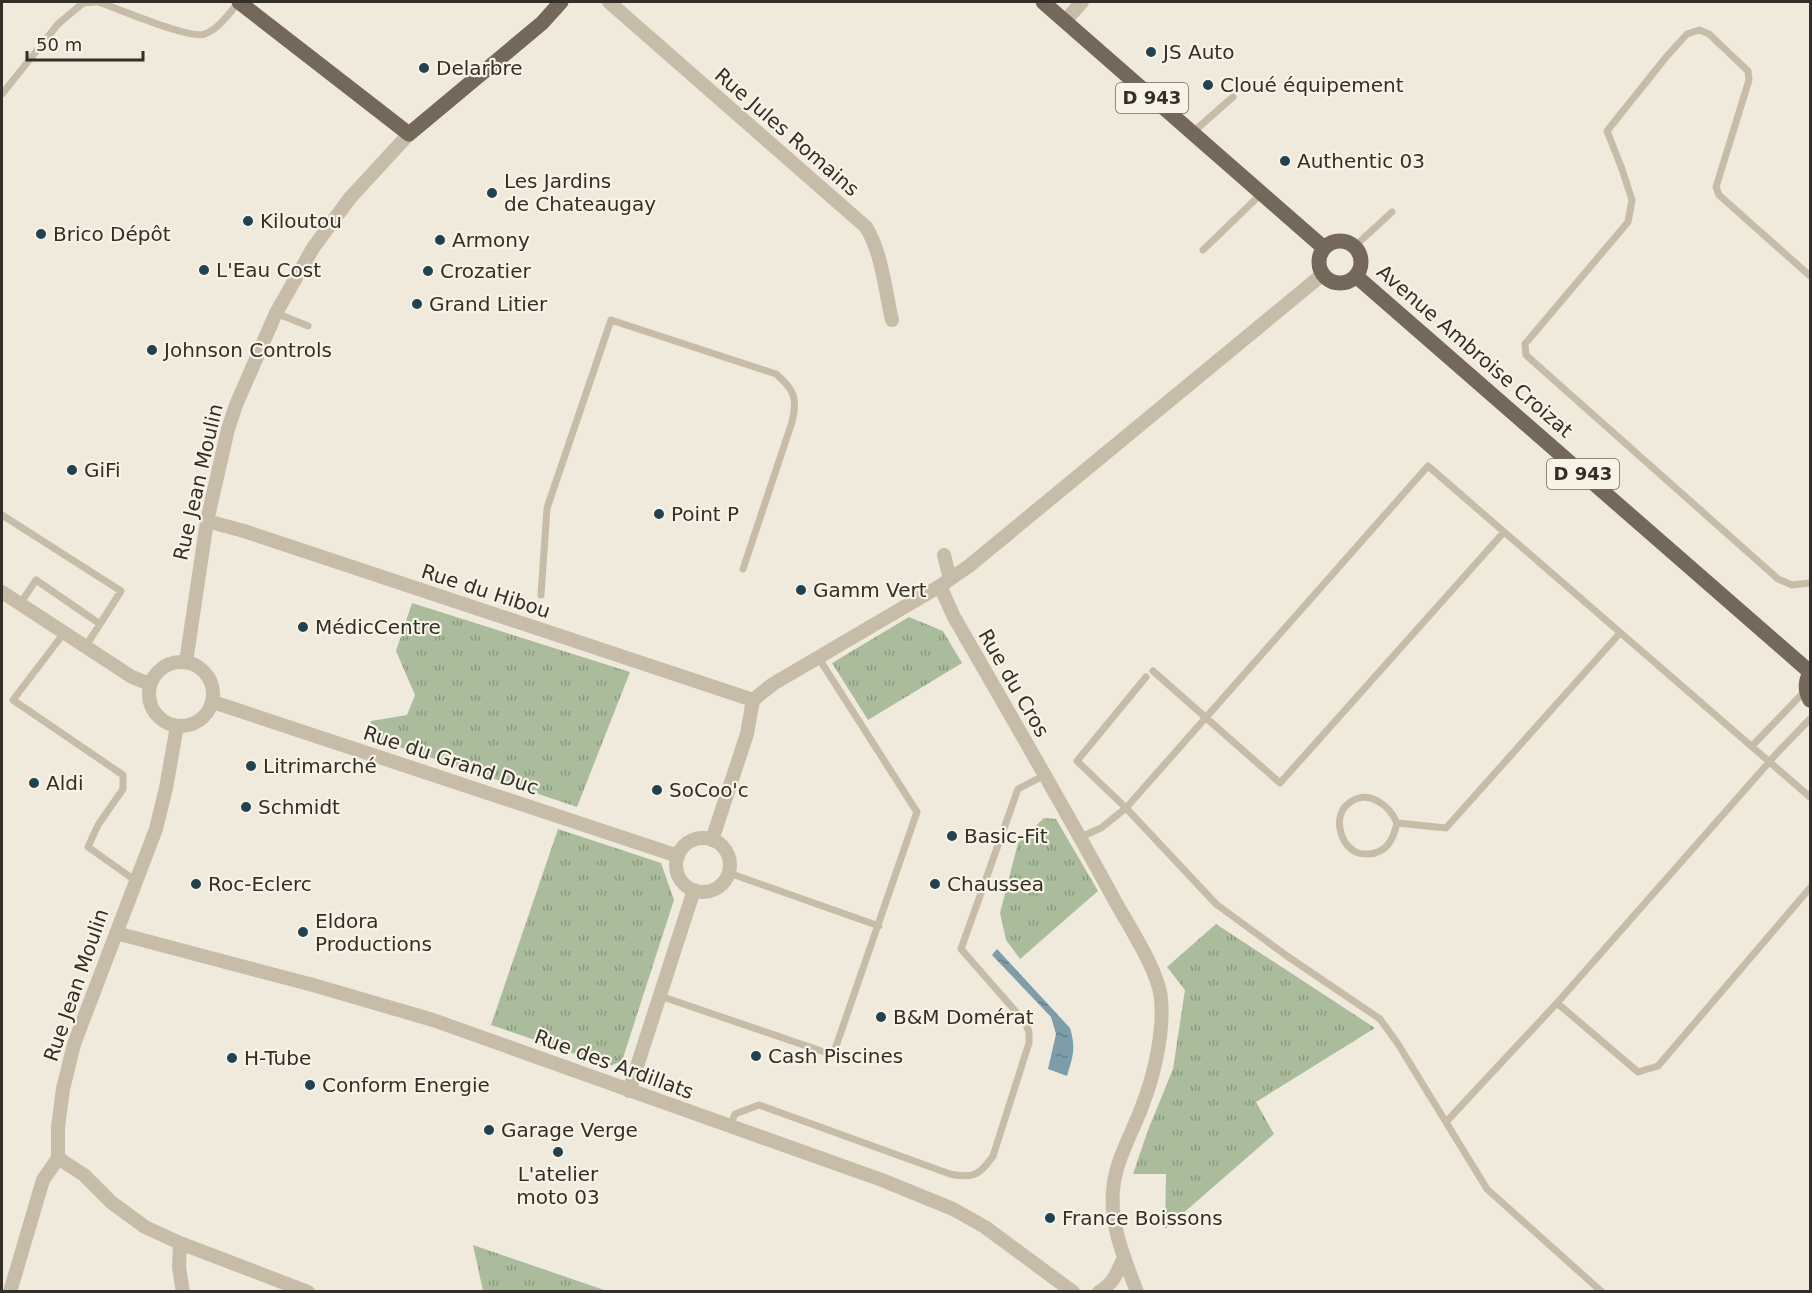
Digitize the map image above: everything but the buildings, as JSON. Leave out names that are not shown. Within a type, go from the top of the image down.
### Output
[{"type":"main road","points":[[239,2],[409,134]]},
{"type":"main road","name":"Rue Jean Moulin","points":[[409,134],[542,23],[561,2]]},
{"type":"main road","name":"D 943","points":[[1042,2],[1324,248]]},
{"type":"main road","points":[[1342,241],[1354,246],[1359,252],[1361,264],[1356,276],[1339,283],[1333,282],[1323,274],[1319,261],[1324,248],[1329,244],[1342,241]]},
{"type":"main road","name":"Avenue Ambroise Croizat","points":[[1356,276],[1810,672]]},
{"type":"main road","points":[[1808,695],[1806,684],[1810,672]]},
{"type":"street","name":"Rue Jules Romains","points":[[609,2],[866,227],[877,253],[892,320]]},
{"type":"street","points":[[1065,21],[1082,2]]},
{"type":"street","name":"Rue Jean Moulin","points":[[186,662],[207,521],[230,421],[276,313],[313,248],[350,198],[409,134]]},
{"type":"street","points":[[712,840],[747,734],[753,700],[773,684],[945,583],[969,566],[1323,274]]},
{"type":"street","name":"Rue du Hibou","points":[[207,521],[244,531],[753,700]]},
{"type":"street","points":[[944,555],[945,583]]},
{"type":"street","name":"Rue du Cros","points":[[945,583],[954,617],[1081,837],[1154,971],[1161,996],[1162,1016],[1155,1062],[1144,1102],[1116,1173],[1113,1192],[1114,1217],[1124,1257],[1137,1292]]},
{"type":"street","points":[[2,592],[132,677],[150,684]]},
{"type":"street","points":[[186,662],[197,666],[206,674],[213,689],[213,702],[204,717],[191,725],[177,726],[163,721],[153,711],[148,695],[155,674],[163,667],[172,663],[186,662]]},
{"type":"street","name":"Rue du Grand Duc","points":[[213,702],[678,856]]},
{"type":"street","name":"Rue Jean Moulin","points":[[58,1158],[58,1127],[63,1089],[74,1044],[158,824],[177,726]]},
{"type":"street","points":[[695,839],[712,840],[725,849],[729,857],[729,873],[719,887],[702,892],[694,890],[681,880],[677,872],[678,856],[682,848],[695,839]]},
{"type":"street","points":[[628,1091],[694,890]]},
{"type":"street","name":"Rue des Ardillats","points":[[116,933],[401,1010],[882,1180],[953,1209],[985,1227],[1073,1292]]},
{"type":"street","points":[[10,1292],[43,1180],[58,1158],[84,1175],[111,1202],[145,1227],[180,1244],[308,1292]]},
{"type":"street","points":[[180,1244],[179,1267],[183,1292]]},
{"type":"street","points":[[1100,1292],[1109,1286],[1116,1276],[1124,1257]]},
{"type":"lane","points":[[2,94],[58,24],[83,3],[96,2],[186,34],[203,35],[217,27],[239,2]]},
{"type":"lane","points":[[1810,276],[1719,195],[1716,186],[1749,80],[1748,71],[1708,34],[1699,30],[1688,34],[1667,56],[1607,131],[1632,200],[1628,222],[1525,344],[1526,355],[1778,579],[1792,585],[1810,584]]},
{"type":"lane","points":[[1192,133],[1233,97]]},
{"type":"lane","points":[[1203,250],[1261,194]]},
{"type":"lane","points":[[1354,246],[1392,212]]},
{"type":"lane","points":[[276,313],[308,326]]},
{"type":"lane","points":[[541,595],[548,508],[611,320],[776,374],[788,383],[795,409],[792,422],[743,569]]},
{"type":"lane","points":[[1081,837],[1101,828],[1126,808],[1428,466],[1810,797]]},
{"type":"lane","points":[[2,514],[121,591],[85,647]]},
{"type":"lane","points":[[1153,671],[1280,783],[1504,532]]},
{"type":"lane","points":[[20,604],[36,580],[100,624]]},
{"type":"lane","points":[[64,633],[13,700],[123,775],[123,789],[98,825],[88,847],[136,881]]},
{"type":"lane","points":[[1397,824],[1446,828],[1620,633]]},
{"type":"lane","points":[[660,996],[833,1055],[917,812],[818,657]]},
{"type":"lane","points":[[1146,677],[1077,761],[1126,808],[1216,904],[1287,956],[1380,1019],[1398,1044],[1487,1189],[1602,1292]]},
{"type":"lane","points":[[1752,746],[1808,695]]},
{"type":"lane","points":[[1446,1122],[1557,1003],[1810,719]]},
{"type":"lane","points":[[730,1126],[735,1114],[759,1105],[950,1174],[964,1177],[976,1175],[984,1169],[993,1155],[1029,1043],[1029,1032],[1015,1008],[961,949],[1018,789],[1045,775]]},
{"type":"lane","points":[[1360,798],[1371,798],[1384,804],[1393,814],[1397,824],[1389,845],[1381,852],[1371,854],[1360,854],[1350,849],[1342,839],[1339,825],[1342,812],[1349,802],[1360,798]]},
{"type":"lane","points":[[729,873],[879,926]]},
{"type":"lane","points":[[1557,1003],[1638,1072],[1658,1066],[1810,888]]},
{"type":"green space","points":[[412,603],[630,672],[577,807],[367,736],[371,721],[407,715],[415,695],[396,651]]},
{"type":"green space","points":[[909,617],[943,631],[962,663],[868,720],[832,663]]},
{"type":"green space","points":[[1044,818],[1056,819],[1098,891],[1020,959],[1006,940],[1000,913],[1018,843]]},
{"type":"green space","points":[[558,829],[661,863],[674,900],[622,1061],[610,1066],[491,1025]]},
{"type":"green space","points":[[1216,924],[1375,1028],[1256,1102],[1274,1134],[1165,1229],[1166,1174],[1133,1174],[1173,1069],[1185,990],[1167,967]]},
{"type":"green space","points":[[473,1245],[607,1291],[483,1291]]},
{"type":"water","points":[[997,949],[1070,1028],[1073,1052],[1067,1076],[1048,1069],[1056,1034],[1051,1017],[992,955]]},
{"type":"place","name":"JS Auto","points":[[1151,52]]},
{"type":"place","name":"Delarbre","points":[[424,68]]},
{"type":"place","name":"Cloué équipement","points":[[1208,85]]},
{"type":"place","name":"Authentic 03","points":[[1285,161]]},
{"type":"place","name":"Les Jardins de Chateaugay","points":[[492,193]]},
{"type":"place","name":"Kiloutou","points":[[248,221]]},
{"type":"place","name":"Brico Dépôt","points":[[41,234]]},
{"type":"place","name":"Armony","points":[[440,240]]},
{"type":"place","name":"L'Eau Cost","points":[[204,270]]},
{"type":"place","name":"Crozatier","points":[[428,271]]},
{"type":"place","name":"Grand Litier","points":[[417,304]]},
{"type":"place","name":"Johnson Controls","points":[[152,350]]},
{"type":"place","name":"GiFi","points":[[72,470]]},
{"type":"place","name":"Point P","points":[[659,514]]},
{"type":"place","name":"Gamm Vert","points":[[801,590]]},
{"type":"place","name":"MédicCentre","points":[[303,627]]},
{"type":"place","name":"Litrimarché","points":[[251,766]]},
{"type":"place","name":"Aldi","points":[[34,783]]},
{"type":"place","name":"SoCoo'c","points":[[657,790]]},
{"type":"place","name":"Schmidt","points":[[246,807]]},
{"type":"place","name":"Basic-Fit","points":[[952,836]]},
{"type":"place","name":"Roc-Eclerc","points":[[196,884]]},
{"type":"place","name":"Chaussea","points":[[935,884]]},
{"type":"place","name":"Eldora Productions","points":[[303,932]]},
{"type":"place","name":"B&M Domérat","points":[[881,1017]]},
{"type":"place","name":"Cash Piscines","points":[[756,1056]]},
{"type":"place","name":"H-Tube","points":[[232,1058]]},
{"type":"place","name":"Conform Energie","points":[[310,1085]]},
{"type":"place","name":"Garage Verge","points":[[489,1130]]},
{"type":"place","name":"L'atelier moto 03","points":[[558,1152]]},
{"type":"place","name":"France Boissons","points":[[1050,1218]]}]
